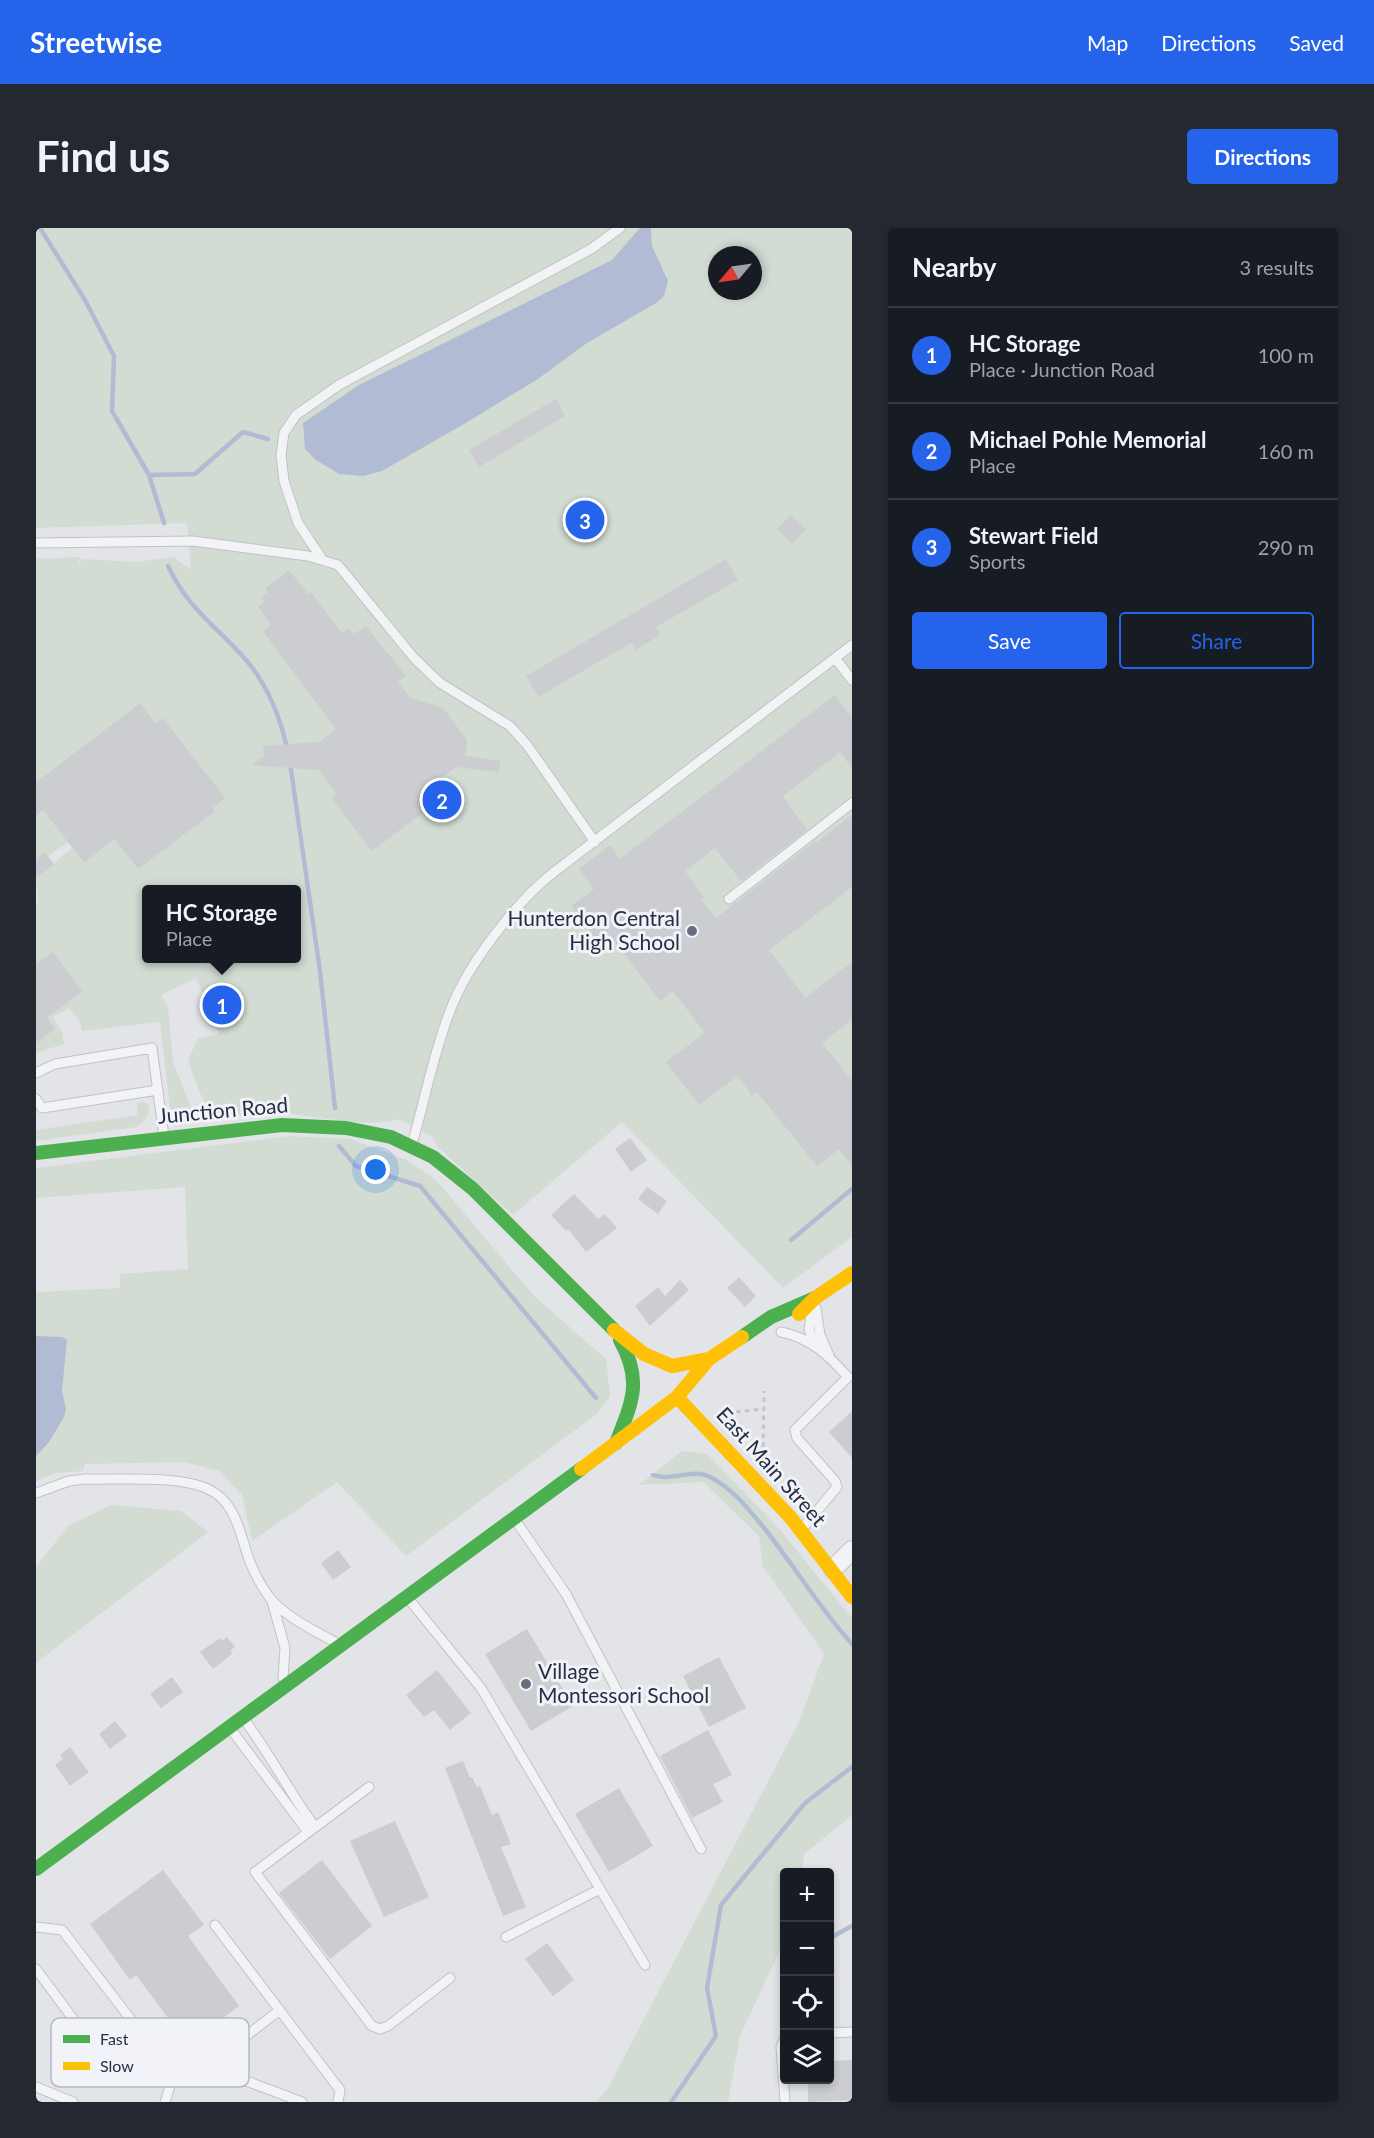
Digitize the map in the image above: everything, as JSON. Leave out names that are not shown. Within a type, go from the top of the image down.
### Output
[{"type":"main road","name":"Junction Road","points":[[36,1153],[282,1125],[369,1131],[412,1145],[451,1171],[492,1206],[616,1332]]},
{"type":"main road","points":[[776,1335],[815,1298],[852,1273]]},
{"type":"main road","points":[[36,1869],[343,1646],[677,1397],[709,1359],[771,1317],[815,1298]]},
{"type":"main road","points":[[616,1332],[644,1354],[663,1364],[672,1366],[709,1359]]},
{"type":"main road","points":[[616,1332],[629,1354],[636,1381],[616,1443]]},
{"type":"main road","points":[[677,1397],[707,1386]]},
{"type":"main road","name":"East Main Street","points":[[677,1397],[802,1529],[852,1597]]},
{"type":"street","points":[[833,1569],[852,1551]]},
{"type":"lane","points":[[322,559],[298,523],[284,482],[281,455],[284,433],[296,415],[339,385],[581,255],[620,228]]},
{"type":"lane","points":[[36,543],[193,541],[322,559],[338,565],[414,658],[440,683],[510,726],[527,745],[595,842]]},
{"type":"lane","points":[[412,1145],[450,1009],[474,967],[544,881],[852,645]]},
{"type":"lane","points":[[835,658],[852,680]]},
{"type":"lane","points":[[729,899],[852,803]]},
{"type":"lane","points":[[36,1073],[54,1064],[152,1048],[164,1138]]},
{"type":"lane","points":[[36,1099],[42,1108],[158,1090]]},
{"type":"lane","points":[[814,1344],[809,1329],[815,1298]]},
{"type":"lane","points":[[815,1298],[817,1326],[830,1357]]},
{"type":"lane","points":[[776,1335],[798,1335],[814,1344],[830,1357],[848,1377],[799,1423],[795,1435],[835,1481],[837,1487],[802,1529]]},
{"type":"lane","points":[[36,1493],[69,1481],[85,1479],[187,1482],[209,1489],[226,1501],[233,1512],[251,1564],[272,1601],[285,1648],[283,1689]]},
{"type":"lane","points":[[515,1519],[566,1594],[701,1849]]},
{"type":"lane","points":[[408,1598],[482,1688],[645,1965]]},
{"type":"lane","points":[[272,1601],[313,1630],[343,1646]]},
{"type":"lane","points":[[243,1718],[271,1754],[312,1830]]},
{"type":"lane","points":[[230,1728],[312,1830]]},
{"type":"lane","points":[[369,1787],[255,1872],[372,2026],[380,2029],[388,2026],[450,1978]]},
{"type":"lane","points":[[506,1937],[600,1889]]},
{"type":"lane","points":[[215,1925],[340,2090],[338,2102]]},
{"type":"lane","points":[[36,1927],[62,1929],[129,2018]]},
{"type":"lane","points":[[36,1969],[73,2018]]},
{"type":"lane","points":[[249,2034],[280,2010]]},
{"type":"lane","points":[[834,2033],[852,2032]]},
{"type":"lane","points":[[249,2082],[302,2102]]},
{"type":"lane","points":[[784,2084],[785,2102]]},
{"type":"lane","points":[[36,2087],[48,2098],[73,2102]]},
{"type":"lane","points":[[165,2102],[170,2087]]},
{"type":"path","points":[[763,1464],[764,1391]]},
{"type":"path","points":[[735,1412],[764,1409]]},
{"type":"shaded area","points":[[36,228],[852,228],[852,1237],[783,1288],[622,1122],[513,1215],[439,1148],[432,1137],[399,1119],[373,1123],[271,1113],[218,1118],[203,1099],[188,1060],[198,1038],[219,1034],[196,978],[161,995],[168,1007],[173,1061],[194,1116],[191,1124],[175,1126],[171,1117],[160,1022],[82,1031],[80,1021],[69,1008],[53,1017],[62,1032],[64,1044],[36,1053],[36,1043],[54,1029],[47,1018],[81,991],[36,964],[36,903],[38,901],[36,878],[72,848],[84,863],[196,778],[188,751],[163,718],[155,723],[140,703],[36,782],[36,559],[80,557],[78,564],[83,559],[137,562],[173,557],[191,570],[187,523],[36,528]]},
{"type":"shaded area","points":[[36,801],[68,842],[48,856],[45,853],[36,859]]},
{"type":"shaded area","points":[[145,1102],[149,1106],[149,1113],[136,1127],[36,1141],[36,1130],[137,1115],[137,1103]]},
{"type":"shaded area","points":[[289,1136],[350,1139],[407,1160],[436,1180],[534,1296],[606,1359],[610,1396],[597,1414],[406,1556],[337,1482],[252,1541],[242,1495],[219,1471],[184,1462],[85,1464],[83,1471],[56,1473],[36,1481],[36,1292],[120,1288],[120,1274],[188,1269],[185,1187],[36,1198],[36,1168]]},
{"type":"shaded area","points":[[682,1451],[707,1454],[775,1524],[852,1618],[852,1815],[804,1854],[802,1868],[780,1868],[780,1950],[740,2036],[728,2102],[596,2102],[608,2088],[799,1722],[824,1654],[763,1566],[759,1536],[703,1482],[639,1485]]},
{"type":"shaded area","points":[[111,1505],[181,1511],[208,1532],[36,1663],[36,1567],[68,1526]]},
{"type":"water","points":[[640,228],[651,228],[652,246],[668,281],[664,296],[656,303],[587,343],[538,379],[382,471],[363,476],[339,474],[316,460],[305,449],[303,423],[359,385],[612,260]]},
{"type":"water","points":[[36,1336],[62,1337],[67,1340],[62,1391],[66,1409],[64,1417],[49,1442],[36,1456]]},
{"type":"building","points":[[556,399],[565,416],[479,467],[469,450]]},
{"type":"building","points":[[791,515],[806,529],[792,544],[777,529]]},
{"type":"building","points":[[726,559],[738,580],[656,627],[660,635],[636,650],[631,643],[538,697],[526,676]]},
{"type":"building","points":[[289,570],[308,594],[311,592],[342,633],[349,628],[354,634],[366,626],[406,676],[398,682],[410,698],[443,708],[467,740],[465,756],[500,761],[499,772],[456,767],[424,792],[433,805],[372,851],[332,798],[337,794],[319,770],[252,765],[264,756],[263,746],[319,742],[336,729],[263,631],[271,625],[258,607],[265,601],[261,597],[268,592],[265,588]]},
{"type":"building","name":"Hunterdon Central High School","points":[[835,695],[852,718],[852,768],[840,752],[783,796],[807,830],[741,881],[715,848],[685,871],[704,897],[701,899],[716,918],[852,815],[852,887],[769,950],[805,998],[852,962],[852,1019],[822,1043],[852,1081],[852,1166],[839,1149],[817,1166],[757,1092],[752,1096],[738,1076],[699,1105],[666,1062],[705,1033],[673,991],[660,1001],[608,933],[597,941],[571,906],[594,889],[579,869],[610,845],[620,859]]},
{"type":"building","points":[[140,703],[155,723],[163,718],[225,798],[213,808],[215,811],[138,869],[115,839],[84,863],[43,810],[36,816],[36,782]]},
{"type":"building","points":[[45,852],[54,864],[36,878],[36,859]]},
{"type":"building","points":[[53,952],[82,991],[47,1018],[55,1029],[36,1043],[36,964]]},
{"type":"building","points":[[226,984],[240,1016],[219,1026],[204,994]]},
{"type":"building","points":[[630,1138],[647,1160],[631,1172],[615,1149]]},
{"type":"building","points":[[647,1187],[667,1201],[658,1214],[638,1199]]},
{"type":"building","points":[[574,1194],[598,1219],[605,1214],[617,1228],[586,1252],[568,1229],[566,1231],[551,1215]]},
{"type":"building","points":[[739,1277],[756,1296],[745,1307],[727,1288]]},
{"type":"building","points":[[680,1280],[689,1290],[650,1326],[635,1306],[658,1287],[665,1296]]},
{"type":"building","points":[[852,1411],[852,1458],[829,1432]]},
{"type":"building","points":[[338,1550],[351,1567],[333,1580],[321,1563]]},
{"type":"building","points":[[527,1629],[573,1706],[531,1731],[485,1654]]},
{"type":"building","points":[[227,1637],[235,1647],[230,1651],[232,1654],[213,1669],[200,1652],[220,1638],[222,1641]]},
{"type":"building","points":[[719,1657],[746,1708],[709,1727],[683,1676]]},
{"type":"building","points":[[437,1670],[471,1713],[450,1730],[434,1710],[424,1717],[406,1695]]},
{"type":"building","points":[[172,1677],[183,1692],[161,1708],[150,1694]]},
{"type":"building","points":[[115,1721],[127,1736],[110,1749],[99,1734]]},
{"type":"building","points":[[708,1730],[732,1775],[713,1784],[723,1802],[692,1818],[660,1756]]},
{"type":"building","points":[[70,1747],[89,1772],[70,1786],[55,1765],[63,1759],[60,1755]]},
{"type":"building","points":[[463,1761],[470,1778],[472,1777],[477,1787],[480,1786],[492,1815],[498,1812],[511,1844],[501,1847],[526,1907],[503,1916],[445,1768]]},
{"type":"building","points":[[619,1788],[653,1846],[609,1872],[575,1814]]},
{"type":"building","points":[[395,1821],[429,1897],[384,1917],[350,1841]]},
{"type":"building","points":[[322,1860],[372,1926],[330,1959],[279,1893]]},
{"type":"building","points":[[163,1870],[204,1925],[188,1936],[239,2006],[223,2018],[168,2018],[136,1975],[130,1980],[90,1924]]},
{"type":"building","points":[[547,1943],[574,1980],[553,1996],[525,1959]]},
{"type":"building","points":[[852,2060],[852,2100],[808,2102],[808,2084],[834,2084],[834,2061]]},
{"type":"waterway","points":[[40,228],[85,300],[114,356],[112,411],[149,475],[164,523]]},
{"type":"waterway","points":[[149,475],[195,474],[243,432],[268,439]]},
{"type":"waterway","points":[[168,566],[194,606],[247,661],[261,681],[277,714],[287,749]]},
{"type":"waterway","points":[[290,763],[320,971],[335,1108]]},
{"type":"waterway","points":[[339,1146],[356,1166],[420,1186],[596,1398]]},
{"type":"waterway","points":[[791,1240],[852,1189]]},
{"type":"waterway","points":[[653,1475],[660,1477],[705,1475],[727,1488],[765,1529],[829,1617],[852,1644]]},
{"type":"waterway","points":[[671,2102],[716,2036],[707,1988],[721,1905],[805,1803],[852,1767]]},
{"type":"waterway","points":[[834,1936],[852,1926]]},
{"type":"traffic: fast","points":[[36,1153],[282,1125],[346,1128],[391,1137],[433,1157],[473,1189],[614,1330]]},
{"type":"traffic: fast","points":[[742,1337],[771,1317],[815,1298]]},
{"type":"traffic: fast","points":[[616,1443],[633,1392],[631,1368],[620,1340]]},
{"type":"traffic: fast","points":[[36,1869],[581,1469]]},
{"type":"traffic: slow","points":[[799,1314],[815,1298],[852,1273]]},
{"type":"traffic: slow","points":[[614,1330],[644,1354],[672,1366],[709,1359]]},
{"type":"traffic: slow","points":[[581,1469],[677,1397],[709,1359],[742,1337]]},
{"type":"traffic: slow","points":[[677,1397],[791,1518],[852,1597]]},
{"type":"place","name":"Stewart Field","points":[[585,520]]},
{"type":"place","name":"Michael Pohle Memorial","points":[[442,800]]},
{"type":"place","name":"Hunterdon Central High School","points":[[692,931]]},
{"type":"place","name":"HC Storage","points":[[222,1005]]},
{"type":"place","name":"Village Montessori School","points":[[526,1684]]}]
